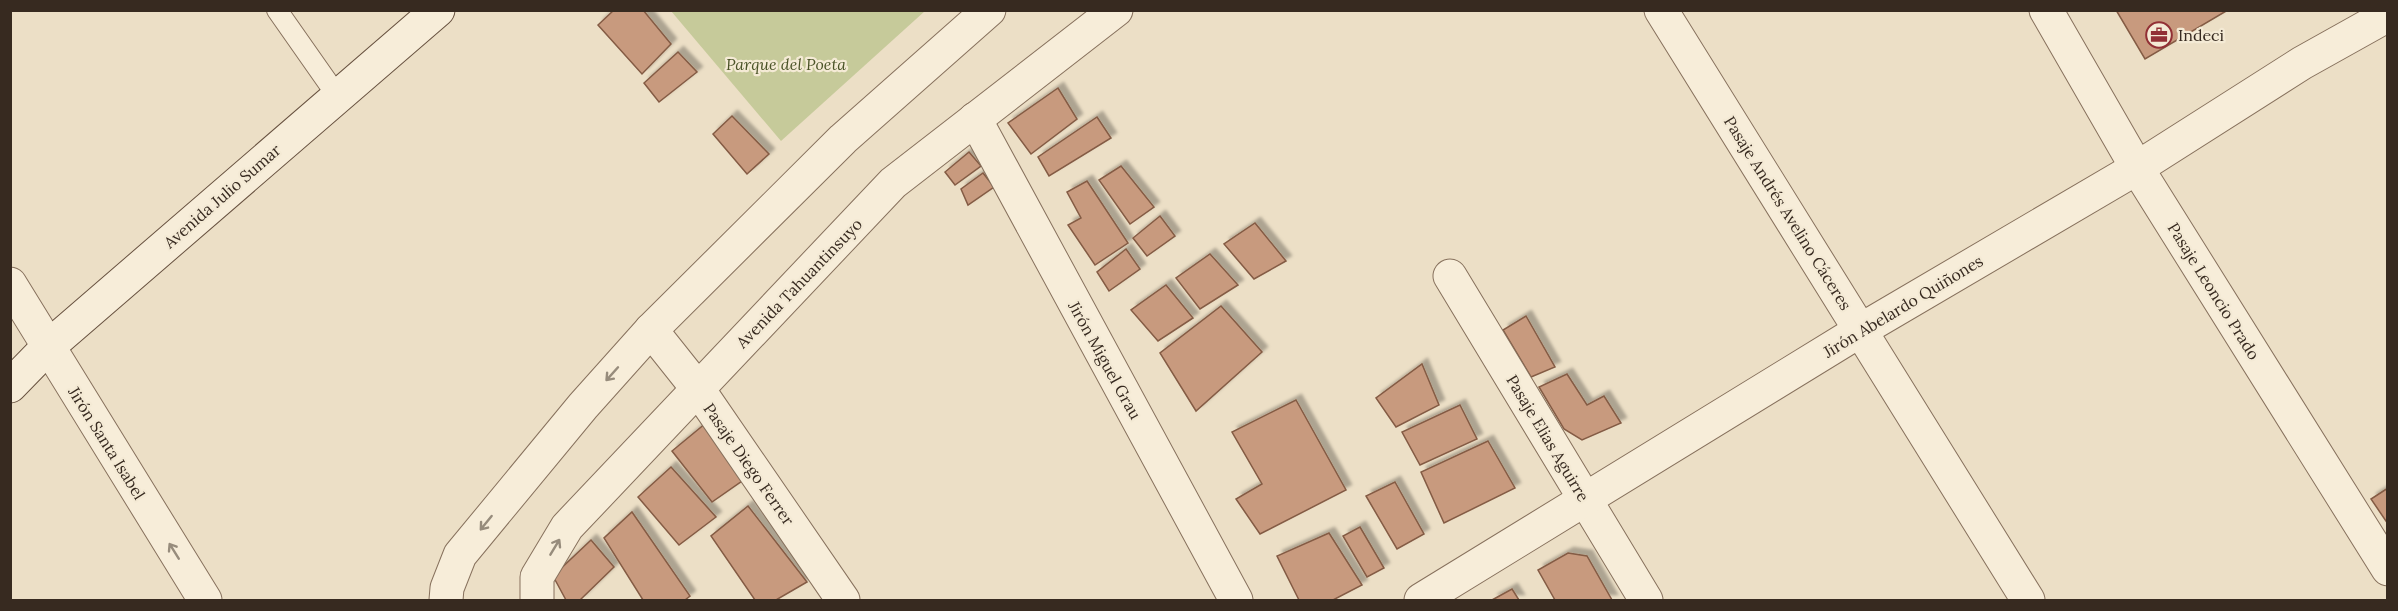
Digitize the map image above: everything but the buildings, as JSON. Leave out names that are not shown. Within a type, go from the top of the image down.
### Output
[{"type":"street","name":"Avenida Julio Sumar","points":[[10,386],[48,347],[438,10]]},
{"type":"street","points":[[446,600],[447,588],[460,555],[583,406],[651,330],[843,139],[989,10]]},
{"type":"street","name":"Avenida Tahuantinsuyo","points":[[537,600],[537,577],[567,527],[893,183],[1116,10]]},
{"type":"street","name":"Pasaje Andrés Avelino Cáceres","points":[[1661,10],[2028,600]]},
{"type":"street","name":"Pasaje Leoncio Prado","points":[[2046,10],[2137,168],[2388,569]]},
{"type":"street","name":"Jirón Abelardo Quiñones","points":[[1421,600],[1861,330],[2137,168],[2302,63],[2388,15]]},
{"type":"street","name":"Jirón Miguel Grau","points":[[975,119],[1236,600]]},
{"type":"street","name":"Pasaje Elias Aguirre","points":[[1450,276],[1646,600]]},
{"type":"street","name":"Jirón Santa Isabel","points":[[10,284],[195,596]]},
{"type":"street","name":"Pasaje Diego Ferrer","points":[[651,330],[698,388],[843,600]]},
{"type":"lane","points":[[277,10],[338,97]]},
{"type":"green space","name":"Parque del Poeta","points":[[671,11],[925,11],[781,141]]},
{"type":"place","name":"Indeci","points":[[2159,35]]}]
